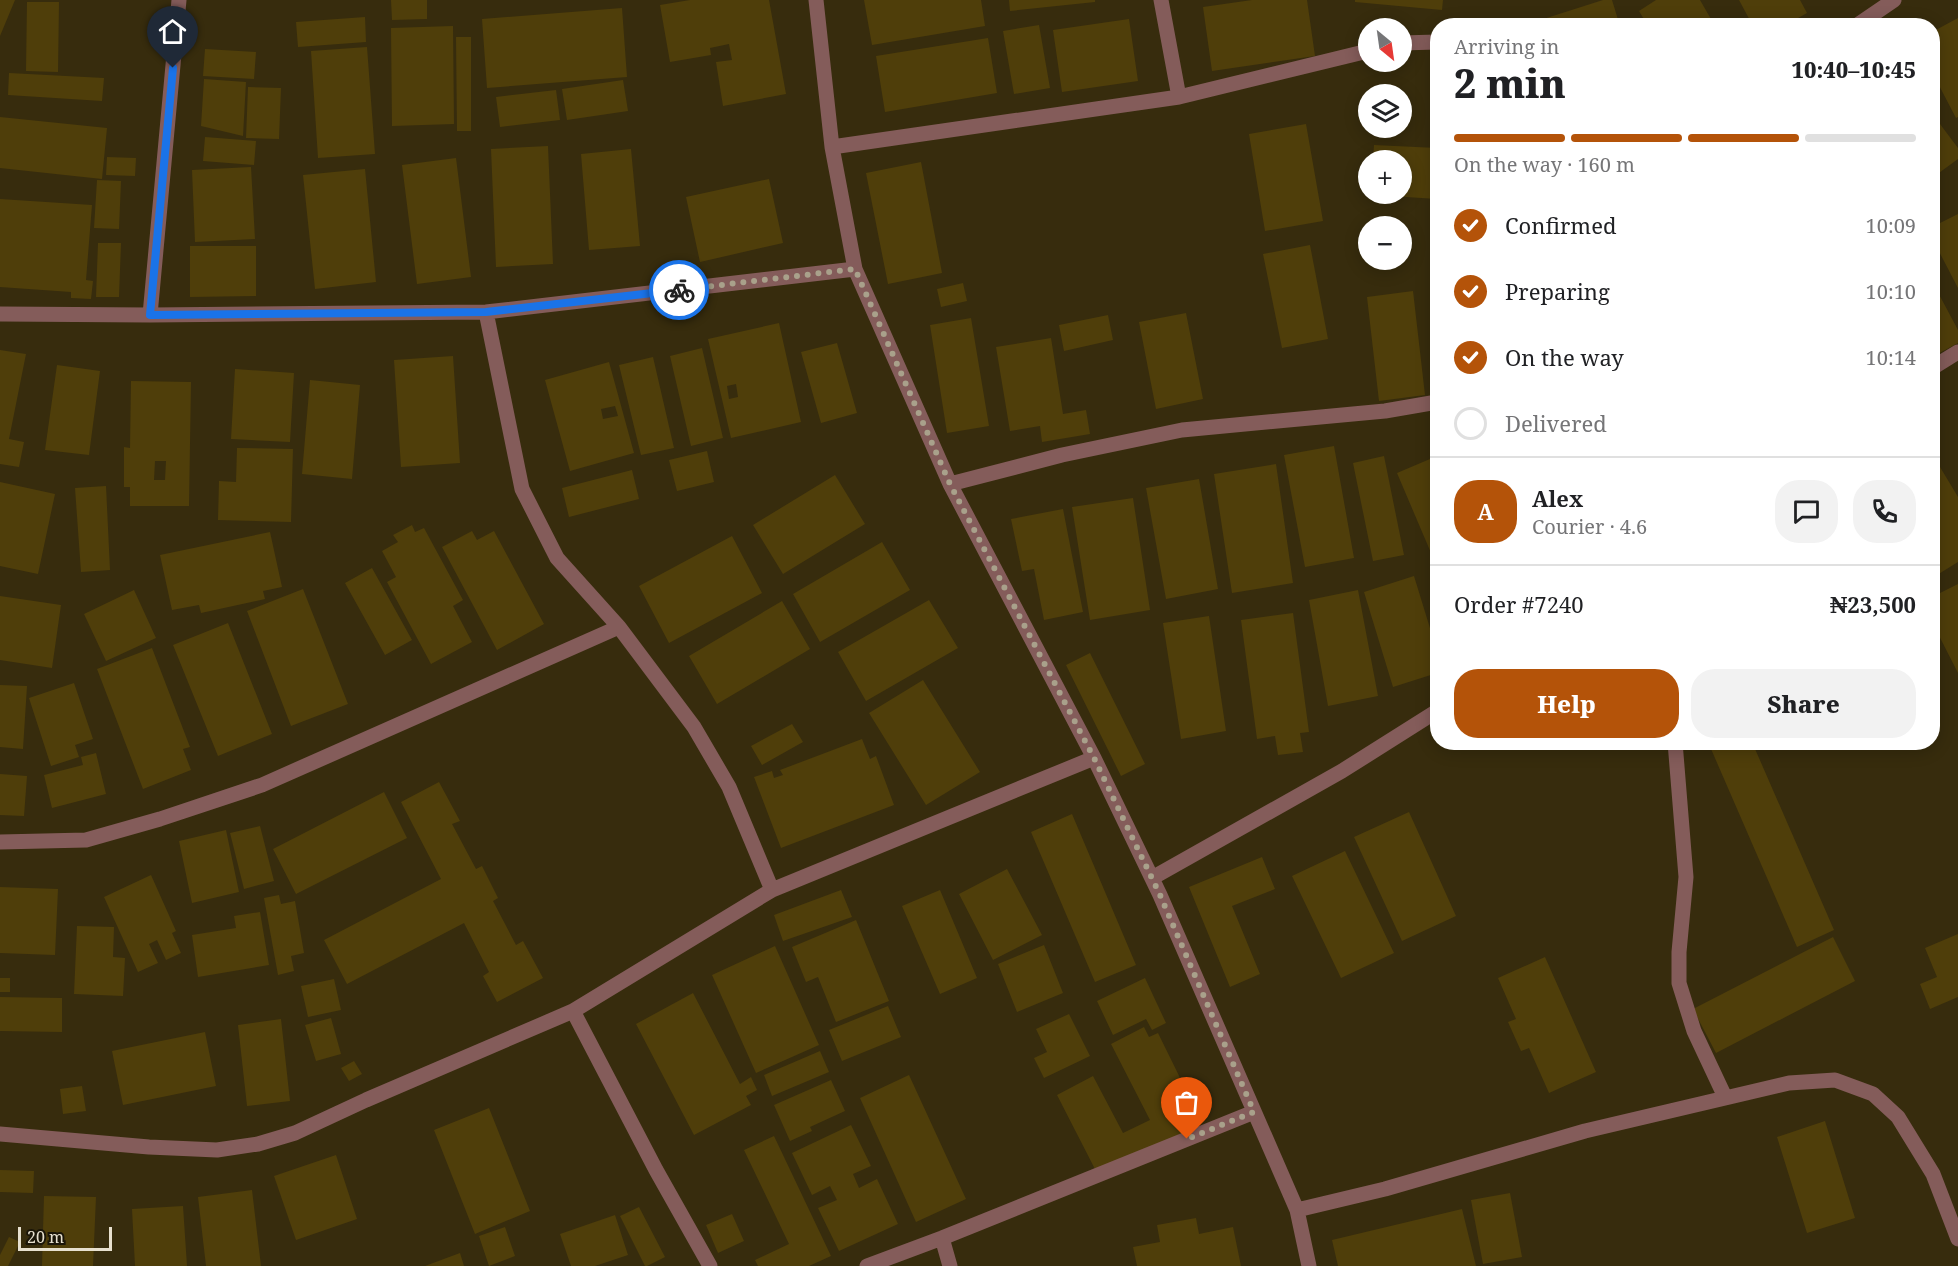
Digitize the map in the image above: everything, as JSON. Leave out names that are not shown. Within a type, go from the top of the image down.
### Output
[{"type":"street","points":[[150,315],[180,0]]},
{"type":"street","points":[[816,0],[832,147],[855,269],[950,484],[1094,758],[1152,878],[1297,1209],[1309,1266]]},
{"type":"street","points":[[1161,0],[1179,98]]},
{"type":"street","points":[[1868,18],[1894,0]]},
{"type":"street","points":[[1412,43],[1430,42]]},
{"type":"street","points":[[832,147],[1179,98],[1358,53]]},
{"type":"street","points":[[0,314],[486,312],[855,269]]},
{"type":"street","points":[[486,312],[522,489],[557,558],[619,627],[694,727],[729,787],[772,890]]},
{"type":"street","points":[[1940,363],[1958,352]]},
{"type":"street","points":[[950,484],[1062,455],[1182,430],[1385,411],[1430,403]]},
{"type":"street","points":[[0,842],[86,840],[160,819],[262,785],[619,627]]},
{"type":"street","points":[[1152,878],[1342,771],[1430,715]]},
{"type":"street","points":[[1677,750],[1686,877],[1679,952],[1679,983],[1694,1031],[1725,1097]]},
{"type":"street","points":[[0,1134],[149,1147],[217,1150],[258,1144],[295,1133],[573,1011],[772,890],[1094,758]]},
{"type":"street","points":[[573,1011],[656,1170],[710,1266]]},
{"type":"street","points":[[1297,1209],[1385,1189],[1585,1131],[1725,1097],[1789,1083],[1835,1080],[1873,1094],[1898,1117],[1933,1174],[1958,1239]]},
{"type":"street","points":[[867,1266],[1254,1112]]},
{"type":"street","points":[[942,1238],[950,1266]]},
{"type":"building","points":[[0,0],[15,0],[0,36]]},
{"type":"building","points":[[391,0],[427,0],[427,19],[392,20]]},
{"type":"building","points":[[690,0],[769,0],[786,94],[723,106],[716,62],[732,60],[729,44],[710,48],[711,55],[670,62],[660,5]]},
{"type":"building","points":[[864,0],[981,0],[985,26],[872,45]]},
{"type":"building","points":[[1009,0],[1095,0],[1095,2],[1010,11]]},
{"type":"building","points":[[1252,0],[1307,0],[1315,56],[1212,71],[1203,7]]},
{"type":"building","points":[[1355,0],[1443,0],[1442,10],[1355,2]]},
{"type":"building","points":[[1603,0],[1612,0],[1618,18],[1547,18]]},
{"type":"building","points":[[1656,0],[1700,0],[1710,18],[1643,18],[1639,11]]},
{"type":"building","points":[[1739,0],[1800,0],[1807,13],[1798,18],[1749,18]]},
{"type":"building","points":[[27,2],[59,2],[58,72],[26,71]]},
{"type":"building","points":[[622,8],[627,77],[487,88],[482,19]]},
{"type":"building","points":[[365,17],[366,42],[298,47],[296,22]]},
{"type":"building","points":[[1958,18],[1958,117],[1956,118],[1940,87],[1940,28]]},
{"type":"building","points":[[1129,19],[1138,81],[1062,92],[1053,30]]},
{"type":"building","points":[[1039,25],[1050,88],[1014,94],[1003,31]]},
{"type":"building","points":[[453,26],[454,124],[392,126],[391,28]]},
{"type":"building","points":[[456,37],[471,37],[471,131],[457,131]]},
{"type":"building","points":[[988,38],[997,93],[885,112],[876,56]]},
{"type":"building","points":[[367,47],[375,154],[318,158],[311,51]]},
{"type":"building","points":[[205,49],[256,52],[254,79],[203,76]]},
{"type":"building","points":[[9,73],[104,78],[102,101],[8,95]]},
{"type":"building","points":[[204,79],[246,82],[243,136],[201,126]]},
{"type":"building","points":[[623,80],[628,111],[567,120],[562,89]]},
{"type":"building","points":[[248,87],[281,88],[279,139],[246,138]]},
{"type":"building","points":[[556,90],[560,120],[500,127],[496,97]]},
{"type":"building","points":[[0,117],[107,128],[102,179],[0,168]]},
{"type":"building","points":[[1306,124],[1323,221],[1265,231],[1249,134]]},
{"type":"building","points":[[1940,124],[1958,148],[1958,159],[1940,172]]},
{"type":"building","points":[[205,137],[256,141],[254,165],[203,161]]},
{"type":"building","points":[[1374,145],[1430,148],[1430,199],[1412,197],[1412,150],[1374,150]]},
{"type":"building","points":[[548,146],[553,264],[496,267],[491,149]]},
{"type":"building","points":[[631,149],[640,246],[589,250],[581,154]]},
{"type":"building","points":[[107,157],[136,158],[135,176],[106,175]]},
{"type":"building","points":[[456,158],[471,277],[417,284],[402,165]]},
{"type":"building","points":[[921,162],[942,273],[888,284],[866,173]]},
{"type":"building","points":[[251,167],[255,239],[195,242],[192,170]]},
{"type":"building","points":[[365,169],[376,282],[315,289],[303,175]]},
{"type":"building","points":[[769,179],[783,243],[700,262],[686,197]]},
{"type":"building","points":[[97,180],[121,181],[119,229],[94,228]]},
{"type":"building","points":[[0,199],[92,205],[86,280],[93,281],[91,299],[71,298],[71,292],[0,287]]},
{"type":"building","points":[[1958,214],[1958,288],[1940,253],[1940,223]]},
{"type":"building","points":[[98,243],[121,243],[119,297],[96,297]]},
{"type":"building","points":[[1310,245],[1328,339],[1282,348],[1263,254]]},
{"type":"building","points":[[190,246],[256,246],[256,296],[190,297]]},
{"type":"building","points":[[963,283],[967,301],[941,307],[937,289]]},
{"type":"building","points":[[1413,291],[1425,395],[1379,401],[1367,297]]},
{"type":"building","points":[[1940,296],[1958,330],[1958,343],[1940,353]]},
{"type":"building","points":[[1186,313],[1203,399],[1156,409],[1139,322]]},
{"type":"building","points":[[1108,315],[1113,340],[1064,351],[1059,325]]},
{"type":"building","points":[[971,318],[989,426],[947,433],[930,325]]},
{"type":"building","points":[[779,323],[801,422],[731,438],[708,339]],"holes":[[[736,384],[738,397],[729,399],[727,386]]]},
{"type":"building","points":[[1051,338],[1063,414],[1086,410],[1090,434],[1042,442],[1040,426],[1010,431],[996,347]]},
{"type":"building","points":[[837,343],[857,413],[821,423],[801,352]]},
{"type":"building","points":[[702,348],[723,438],[691,446],[670,356]]},
{"type":"building","points":[[0,350],[26,354],[9,439],[24,442],[19,467],[0,464]]},
{"type":"building","points":[[453,356],[460,463],[401,467],[394,360]]},
{"type":"building","points":[[653,357],[674,448],[641,455],[619,365]]},
{"type":"building","points":[[609,362],[634,453],[570,471],[545,380]],"holes":[[[615,406],[618,416],[603,419],[601,409]]]},
{"type":"building","points":[[57,365],[100,371],[89,455],[45,450]]},
{"type":"building","points":[[235,369],[294,373],[290,442],[231,439]]},
{"type":"building","points":[[310,380],[360,385],[352,479],[302,474]]},
{"type":"building","points":[[131,381],[191,382],[189,506],[130,506],[130,487],[124,487],[124,447],[130,448]],"holes":[[[155,461],[166,461],[165,480],[154,480]]]},
{"type":"building","points":[[1334,446],[1354,558],[1305,567],[1284,455]]},
{"type":"building","points":[[237,448],[293,449],[291,522],[218,520],[219,481],[236,482]]},
{"type":"building","points":[[707,451],[714,482],[677,491],[669,460]]},
{"type":"building","points":[[1384,456],[1404,555],[1373,561],[1353,463]]},
{"type":"building","points":[[1430,459],[1430,551],[1397,473]]},
{"type":"building","points":[[1276,464],[1293,583],[1232,593],[1214,474]]},
{"type":"building","points":[[1940,467],[1958,497],[1958,562],[1940,573]]},
{"type":"building","points":[[632,470],[639,499],[569,517],[562,488]]},
{"type":"building","points":[[835,475],[865,524],[783,574],[753,525]]},
{"type":"building","points":[[1199,479],[1218,589],[1166,599],[1146,488]]},
{"type":"building","points":[[0,482],[55,494],[38,574],[0,566]]},
{"type":"building","points":[[106,486],[110,570],[81,572],[75,488]]},
{"type":"building","points":[[1133,498],[1150,610],[1090,620],[1072,507]]},
{"type":"building","points":[[1063,509],[1083,612],[1044,620],[1034,569],[1022,571],[1011,519]]},
{"type":"building","points":[[412,525],[415,532],[424,528],[463,600],[453,606],[472,642],[431,664],[387,582],[396,577],[382,551],[398,542],[393,535]]},
{"type":"building","points":[[472,531],[477,540],[494,531],[544,624],[497,650],[442,547]]},
{"type":"building","points":[[270,532],[282,587],[263,591],[265,599],[201,613],[199,605],[172,610],[160,555]]},
{"type":"building","points":[[732,536],[762,593],[669,643],[639,586]]},
{"type":"building","points":[[882,542],[910,590],[820,642],[793,594]]},
{"type":"building","points":[[372,568],[412,640],[385,655],[345,583]]},
{"type":"building","points":[[1414,576],[1430,628],[1430,675],[1393,687],[1364,592]]},
{"type":"building","points":[[1958,584],[1958,673],[1940,638],[1940,593]]},
{"type":"building","points":[[303,589],[348,704],[291,726],[247,611]]},
{"type":"building","points":[[134,590],[156,638],[106,661],[84,614]]},
{"type":"building","points":[[1358,590],[1378,696],[1328,706],[1309,600]]},
{"type":"building","points":[[0,596],[61,605],[52,668],[0,660]]},
{"type":"building","points":[[929,600],[958,648],[866,701],[838,652]]},
{"type":"building","points":[[782,601],[810,649],[717,704],[689,656]]},
{"type":"building","points":[[1293,613],[1309,732],[1300,733],[1303,752],[1278,755],[1275,736],[1257,739],[1241,620]]},
{"type":"building","points":[[1209,616],[1226,731],[1181,739],[1163,623]]},
{"type":"building","points":[[228,623],[272,734],[218,756],[173,645]]},
{"type":"building","points":[[152,648],[190,747],[183,749],[191,770],[143,789],[97,669]]},
{"type":"building","points":[[1090,653],[1145,764],[1121,776],[1066,665]]},
{"type":"building","points":[[923,680],[980,772],[926,805],[869,713]]},
{"type":"building","points":[[74,683],[93,739],[75,745],[79,757],[51,766],[29,698]]},
{"type":"building","points":[[0,685],[27,686],[23,749],[0,747]]},
{"type":"building","points":[[792,724],[803,742],[762,765],[751,746]]},
{"type":"building","points":[[862,739],[870,759],[876,756],[894,805],[781,848],[754,777],[772,771],[774,778],[783,775],[780,770]]},
{"type":"building","points":[[1711,750],[1755,750],[1834,930],[1797,947]]},
{"type":"building","points":[[96,753],[106,794],[52,808],[44,775],[83,765],[81,757]]},
{"type":"building","points":[[0,774],[27,776],[24,816],[0,815]]},
{"type":"building","points":[[439,782],[460,821],[452,824],[476,869],[482,866],[498,898],[493,901],[516,945],[523,941],[543,978],[497,1002],[483,976],[489,972],[464,923],[347,984],[324,940],[441,879],[401,802]]},
{"type":"building","points":[[384,792],[407,838],[296,894],[273,849]]},
{"type":"building","points":[[1409,812],[1456,916],[1402,941],[1354,837]]},
{"type":"building","points":[[1072,814],[1136,965],[1095,982],[1031,832]]},
{"type":"building","points":[[260,826],[274,881],[244,889],[230,833]]},
{"type":"building","points":[[226,830],[239,892],[192,903],[179,841]]},
{"type":"building","points":[[1345,851],[1394,953],[1341,978],[1292,876]]},
{"type":"building","points":[[1262,857],[1275,889],[1232,906],[1260,974],[1230,987],[1189,887]]},
{"type":"building","points":[[1007,869],[1042,935],[993,960],[959,894]]},
{"type":"building","points":[[151,875],[176,931],[172,933],[181,953],[166,960],[157,940],[149,944],[158,963],[138,972],[104,897]]},
{"type":"building","points":[[0,887],[58,889],[55,955],[0,953]]},
{"type":"building","points":[[841,890],[852,917],[783,941],[774,915]]},
{"type":"building","points":[[940,890],[977,978],[940,994],[902,906]]},
{"type":"building","points":[[279,895],[281,904],[295,901],[304,953],[291,956],[294,971],[278,975],[264,898]]},
{"type":"building","points":[[260,912],[269,965],[198,977],[192,935],[236,928],[234,916]]},
{"type":"building","points":[[856,920],[889,1001],[836,1022],[818,977],[806,982],[792,947]]},
{"type":"building","points":[[77,926],[114,927],[113,957],[125,958],[123,996],[74,994]]},
{"type":"building","points":[[1958,934],[1958,997],[1930,1009],[1920,984],[1937,977],[1925,948]]},
{"type":"building","points":[[1833,937],[1855,981],[1716,1053],[1693,1009]]},
{"type":"building","points":[[1044,945],[1063,993],[1017,1012],[998,964]]},
{"type":"building","points":[[775,946],[819,1045],[756,1073],[712,975]]},
{"type":"building","points":[[1545,957],[1596,1072],[1549,1093],[1529,1048],[1521,1051],[1508,1022],[1516,1019],[1498,978]]},
{"type":"building","points":[[0,978],[10,978],[10,992],[0,992]]},
{"type":"building","points":[[1145,978],[1166,1023],[1152,1030],[1146,1019],[1113,1035],[1097,1001]]},
{"type":"building","points":[[334,979],[341,1010],[308,1017],[301,986]]},
{"type":"building","points":[[693,993],[740,1084],[751,1077],[757,1090],[746,1096],[751,1105],[694,1135],[636,1024]]},
{"type":"building","points":[[0,997],[62,998],[62,1032],[0,1031]]},
{"type":"building","points":[[888,1006],[901,1037],[842,1061],[829,1030]]},
{"type":"building","points":[[1069,1014],[1090,1056],[1044,1078],[1034,1058],[1047,1052],[1036,1029]]},
{"type":"building","points":[[331,1018],[341,1054],[316,1061],[305,1025]]},
{"type":"building","points":[[281,1019],[290,1101],[247,1106],[238,1025]]},
{"type":"building","points":[[1144,1027],[1149,1037],[1158,1033],[1188,1094],[1183,1097],[1198,1127],[1097,1173],[1057,1095],[1093,1076],[1123,1133],[1150,1120],[1111,1044]]},
{"type":"building","points":[[205,1032],[216,1086],[123,1105],[112,1051]]},
{"type":"building","points":[[820,1051],[829,1072],[772,1096],[764,1075]]},
{"type":"building","points":[[354,1061],[362,1074],[349,1081],[341,1068]]},
{"type":"building","points":[[909,1075],[966,1199],[916,1222],[860,1098]]},
{"type":"building","points":[[831,1080],[845,1111],[810,1127],[812,1131],[790,1141],[774,1105]]},
{"type":"building","points":[[82,1086],[86,1111],[63,1114],[60,1089]]},
{"type":"building","points":[[489,1108],[530,1211],[475,1234],[434,1130]]},
{"type":"building","points":[[1825,1121],[1855,1218],[1807,1233],[1777,1137]]},
{"type":"building","points":[[851,1125],[871,1166],[853,1174],[859,1188],[877,1179],[898,1224],[839,1251],[818,1208],[837,1200],[830,1186],[812,1195],[792,1153]]},
{"type":"building","points":[[774,1136],[831,1256],[809,1266],[758,1266],[755,1260],[789,1244],[744,1150]]},
{"type":"building","points":[[336,1155],[357,1219],[296,1240],[274,1176]]},
{"type":"building","points":[[0,1170],[34,1171],[33,1193],[0,1192]]},
{"type":"building","points":[[252,1190],[261,1266],[206,1266],[198,1197]]},
{"type":"building","points":[[1510,1193],[1522,1257],[1483,1264],[1471,1200]]},
{"type":"building","points":[[44,1196],[96,1197],[93,1266],[42,1266]]},
{"type":"building","points":[[183,1206],[187,1266],[135,1266],[132,1209]]},
{"type":"building","points":[[639,1207],[665,1257],[647,1266],[620,1216]]},
{"type":"building","points":[[1462,1209],[1476,1266],[1338,1266],[1332,1240]]},
{"type":"building","points":[[732,1214],[744,1241],[718,1253],[706,1225]]},
{"type":"building","points":[[615,1215],[628,1255],[595,1266],[571,1266],[560,1234]]},
{"type":"building","points":[[1196,1218],[1199,1234],[1233,1227],[1241,1266],[1137,1266],[1133,1247],[1160,1242],[1157,1225]]},
{"type":"building","points":[[505,1227],[515,1256],[489,1266],[479,1236]]},
{"type":"building","points":[[9,1237],[20,1242],[8,1266],[0,1266],[0,1255]]},
{"type":"building","points":[[460,1253],[464,1266],[425,1266]]},
{"type":"way so far","points":[[679,290],[855,269],[950,484],[1094,758],[1160,895],[1254,1112],[1187,1139]]},
{"type":"route","points":[[173,68],[150,315],[486,312],[679,290]]}]
